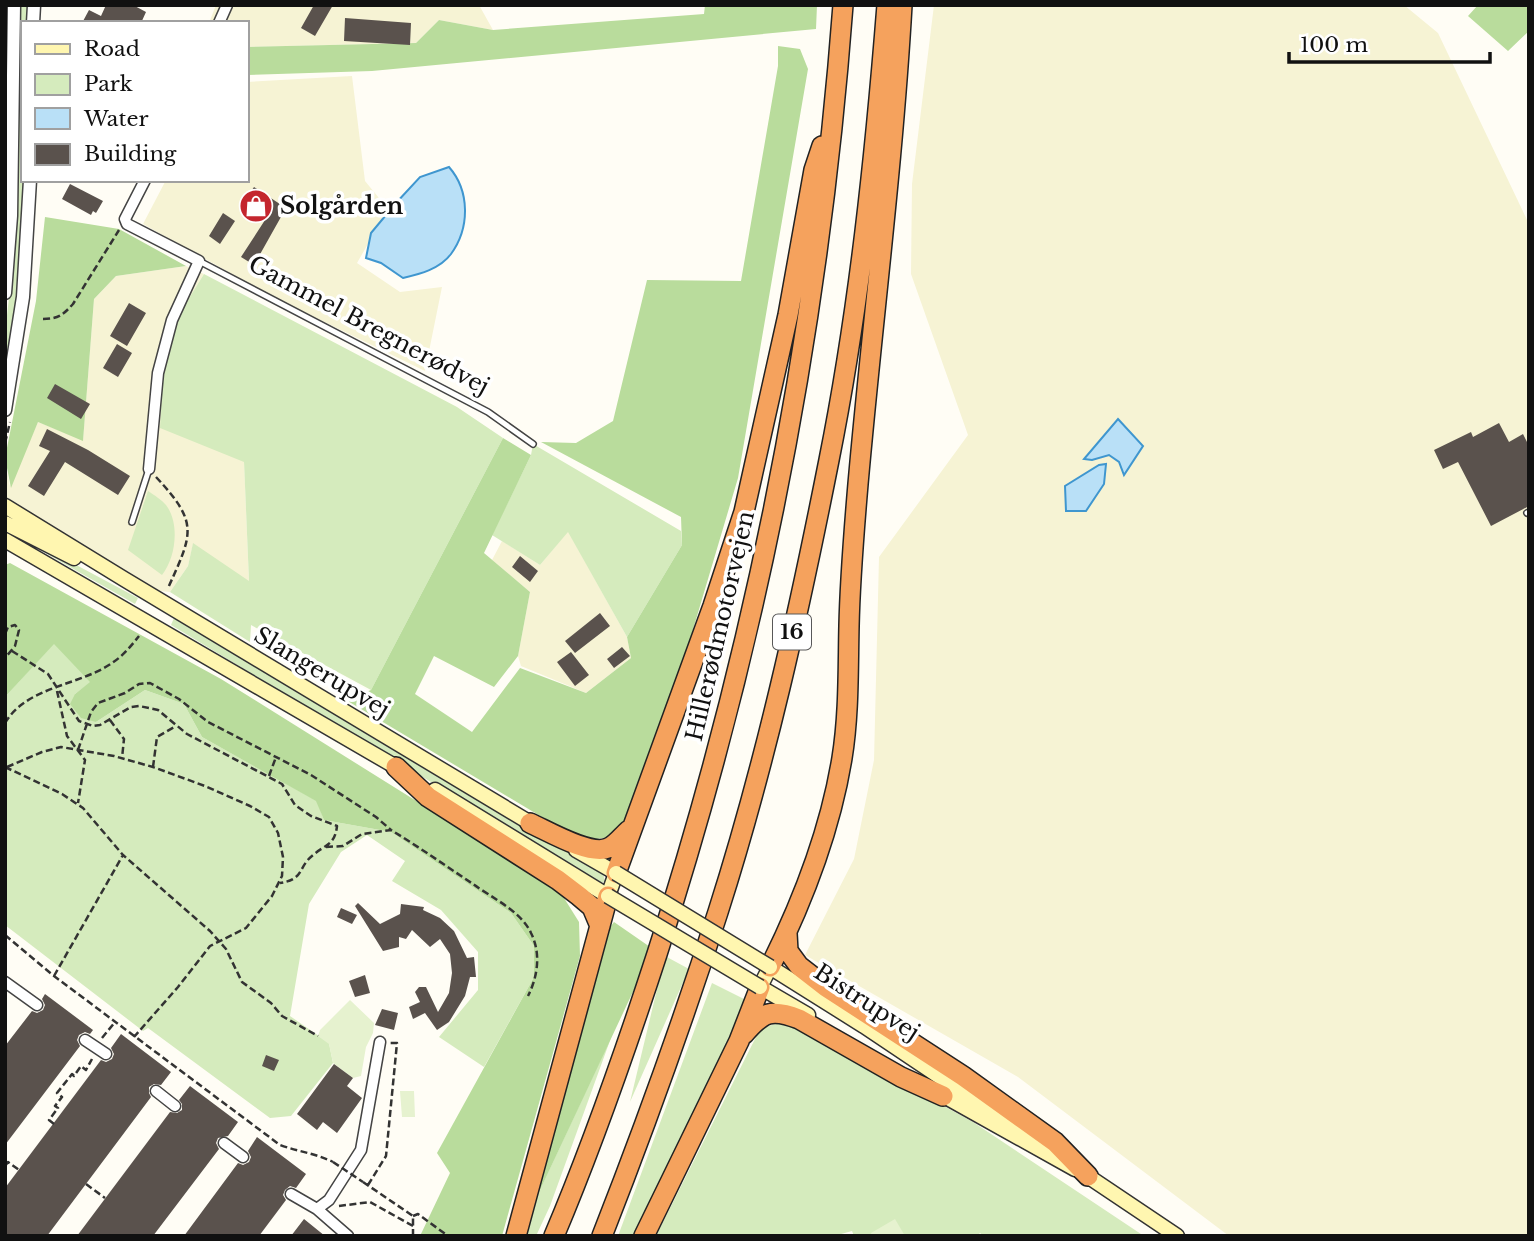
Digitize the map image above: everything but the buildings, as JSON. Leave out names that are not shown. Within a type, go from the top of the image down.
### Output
[{"type":"highway","name":"Hillerødmotorvejen","points":[[554,1236],[632,1031],[679,885],[758,588],[809,318],[835,109],[843,5]]},
{"type":"highway","name":"16","points":[[602,1236],[673,1046],[719,909],[756,780],[801,596],[830,458],[852,326],[878,116],[887,5]]},
{"type":"highway","points":[[770,967],[787,933],[824,838],[842,757],[846,721],[851,563],[896,113],[902,5]]},
{"type":"highway","points":[[616,873],[713,606],[744,512],[788,315],[814,170],[835,109]]},
{"type":"highway","points":[[396,767],[428,797],[579,896],[592,907],[600,926]]},
{"type":"highway","points":[[530,823],[597,850],[615,844],[634,824]]},
{"type":"highway","points":[[516,1236],[608,896]]},
{"type":"highway","points":[[787,933],[788,951],[799,967],[963,1076],[1055,1142],[1088,1176]]},
{"type":"highway","points":[[644,1236],[739,1041],[760,987]]},
{"type":"highway","points":[[739,1041],[761,1017],[771,1012],[784,1013],[799,1018],[901,1077],[943,1096]]},
{"type":"main road","name":"Slangerupvej","points":[[5,506],[616,873]]},
{"type":"main road","points":[[5,523],[75,559],[124,579]]},
{"type":"main road","name":"Slangerupvej","points":[[5,540],[396,767],[608,896]]},
{"type":"main road","points":[[608,896],[616,873]]},
{"type":"main road","name":"Bistrupvej","points":[[616,873],[874,1033],[1177,1236]]},
{"type":"main road","name":"Bistrupvej","points":[[608,896],[943,1096],[1088,1176]]},
{"type":"main road","points":[[760,987],[770,967]]},
{"type":"street","points":[[5,293],[11,216],[14,5]]},
{"type":"street","points":[[220,21],[227,5]]},
{"type":"street","points":[[5,410],[23,297],[30,182]]},
{"type":"street","points":[[125,219],[144,182]]},
{"type":"street","name":"Gammel Bregnerødvej","points":[[125,219],[131,227],[199,261]]},
{"type":"street","points":[[149,469],[158,373],[172,320],[199,261]]},
{"type":"street","points":[[5,982],[37,1005]]},
{"type":"street","points":[[317,1209],[329,1200],[361,1150],[380,1042]]},
{"type":"street","points":[[90,1043],[106,1054]]},
{"type":"street","points":[[156,1091],[175,1105]]},
{"type":"street","points":[[224,1143],[243,1157]]},
{"type":"street","points":[[290,1194],[317,1209],[348,1236]]},
{"type":"lane","name":"Gammel Bregnerødvej","points":[[199,261],[488,412],[533,444]]},
{"type":"lane","points":[[132,522],[149,469]]},
{"type":"path","points":[[43,318],[55,319],[73,304],[125,219]]},
{"type":"path","points":[[149,469],[180,503],[189,523],[187,547],[168,588]]},
{"type":"path","points":[[5,634],[8,627],[15,625],[19,630],[12,651],[5,659]]},
{"type":"path","points":[[5,723],[21,705],[112,663],[139,636]]},
{"type":"path","points":[[12,651],[48,674],[79,721],[100,725],[126,708],[138,706],[158,710],[165,713],[176,726],[282,784],[300,809],[337,826],[336,836],[312,856],[296,878],[279,883]]},
{"type":"path","points":[[78,750],[86,724],[97,703],[125,693],[139,684],[150,683],[179,699],[208,722],[311,775],[432,855],[524,922],[535,941],[538,957],[537,972],[528,996]]},
{"type":"path","points":[[57,688],[67,736],[85,760],[78,804]]},
{"type":"path","points":[[110,720],[124,739],[122,758]]},
{"type":"path","points":[[153,767],[157,737],[176,726]]},
{"type":"path","points":[[6,767],[61,747],[122,758],[205,786],[269,817],[278,833],[283,857],[282,876],[272,897],[246,928],[210,946],[178,988],[134,1037]]},
{"type":"path","points":[[269,776],[276,757]]},
{"type":"path","points":[[6,767],[78,804],[123,855],[226,948],[242,982],[271,1003],[282,1016],[318,1036]]},
{"type":"path","points":[[326,847],[344,846],[362,834],[391,830]]},
{"type":"path","points":[[54,976],[123,855]]},
{"type":"path","points":[[5,935],[115,1023],[280,1145],[294,1151],[314,1152],[333,1162],[413,1216]]},
{"type":"path","points":[[54,1124],[48,1120],[58,1108],[55,1106],[62,1097],[57,1093],[81,1066],[86,1069],[91,1063],[90,1043],[115,1023]]},
{"type":"path","points":[[368,1185],[386,1156],[397,1044],[380,1042]]},
{"type":"path","points":[[5,1166],[8,1162],[19,1170]]},
{"type":"path","points":[[86,1184],[105,1198]]},
{"type":"path","points":[[317,1209],[370,1202],[413,1226]]},
{"type":"path","points":[[413,1216],[418,1214],[448,1236]]},
{"type":"path","points":[[413,1216],[413,1236]]},
{"type":"shaded area","points":[[216,5],[479,5],[493,30],[439,20],[416,43],[248,47],[248,21],[210,21]]},
{"type":"shaded area","points":[[934,5],[1404,5],[1438,33],[1529,224],[1529,1236],[1229,1236],[1018,1077],[805,955],[854,859],[874,760],[879,557],[968,435],[911,274],[912,184]]},
{"type":"shaded area","points":[[352,76],[365,181],[388,209],[357,263],[400,292],[442,287],[425,371],[271,296],[143,224],[165,182],[248,182],[248,82]]},
{"type":"shaded area","points":[[186,266],[204,274],[178,317],[244,461],[249,582],[193,544],[188,566],[170,592],[159,591],[5,497],[5,462],[10,486],[38,422],[83,440],[94,299],[116,276]]},
{"type":"shaded area","points":[[568,531],[627,637],[631,658],[586,693],[521,666],[518,656],[530,592],[492,560],[502,541],[540,565]]},
{"type":"green space","points":[[18,5],[29,5],[29,21],[21,21],[21,182],[26,182],[24,247],[5,385],[5,333],[11,280]]},
{"type":"green space","points":[[705,5],[817,5],[816,29],[372,71],[248,75],[248,47],[416,43],[439,20],[493,30],[704,14]]},
{"type":"green space","points":[[1478,5],[1529,5],[1529,31],[1508,51],[1468,16]]},
{"type":"green space","points":[[778,46],[800,49],[808,69],[738,478],[689,643],[624,821],[610,837],[582,841],[346,700],[371,690],[503,438],[531,455],[484,553],[530,592],[518,656],[494,687],[434,656],[415,694],[472,732],[520,668],[586,693],[631,658],[627,637],[682,545],[681,517],[541,442],[576,443],[613,421],[647,280],[741,281],[778,66]]},
{"type":"green space","points":[[45,217],[119,229],[186,266],[116,276],[94,299],[83,441],[38,422],[11,488],[5,458],[36,301]]},
{"type":"green space","points":[[204,274],[457,407],[503,438],[371,690],[251,625],[250,642],[170,592],[188,566],[193,543],[249,581],[244,462],[160,428],[163,372],[178,316]]},
{"type":"green space","points":[[533,444],[681,531],[682,545],[627,637],[568,532],[540,565],[492,535],[531,455]]},
{"type":"green space","points":[[148,491],[166,505],[175,531],[173,550],[162,575],[128,550]]},
{"type":"green space","points":[[5,530],[22,536],[138,598],[135,604]]},
{"type":"green space","points":[[10,563],[221,679],[559,890],[579,922],[580,956],[502,1236],[420,1236],[450,1173],[437,1153],[534,977],[534,946],[511,913],[391,832],[324,820],[316,801],[202,737],[184,704],[145,690],[96,722],[81,718],[70,704],[75,694],[90,682],[54,644],[5,697],[5,565]]},
{"type":"green space","points":[[174,618],[603,873],[605,881],[600,884],[171,625]]},
{"type":"green space","points":[[54,643],[91,682],[75,694],[96,722],[145,690],[184,704],[202,737],[317,801],[324,820],[391,832],[511,913],[534,946],[534,977],[484,1067],[439,1037],[478,990],[478,952],[441,910],[392,881],[405,861],[367,835],[341,852],[309,904],[290,1016],[329,1043],[333,1063],[291,1116],[270,1118],[148,1028],[143,1031],[5,925],[5,697]]},
{"type":"green space","points":[[614,922],[653,949],[534,1203],[604,935]]},
{"type":"green space","points":[[665,956],[689,969],[630,1102]]},
{"type":"green space","points":[[712,983],[748,1001],[635,1236],[618,1236]]},
{"type":"green space","points":[[350,1000],[374,1023],[361,1076],[353,1078],[333,1063],[329,1044],[318,1036],[320,1030]]},
{"type":"green space","points":[[787,1020],[973,1122],[1144,1236],[984,1236],[980,1233],[977,1236],[854,1236],[852,1231],[834,1236],[656,1236],[760,1029]]},
{"type":"green space","points":[[612,1035],[550,1206],[536,1236],[523,1236],[534,1203]]},
{"type":"green space","points":[[400,1091],[414,1091],[415,1117],[402,1117]]},
{"type":"green space","points":[[895,1219],[905,1236],[872,1236],[871,1233]]},
{"type":"water","points":[[449,167],[461,187],[465,210],[462,233],[451,254],[441,264],[429,270],[403,278],[381,263],[366,258],[371,233],[396,203],[420,177]]},
{"type":"water","points":[[1118,419],[1143,446],[1124,475],[1119,462],[1109,455],[1092,460],[1084,459]]},
{"type":"water","points":[[1106,464],[1104,484],[1086,511],[1066,511],[1065,486],[1099,465]]},
{"type":"place","name":"Solgården","points":[[256,206]]}]
